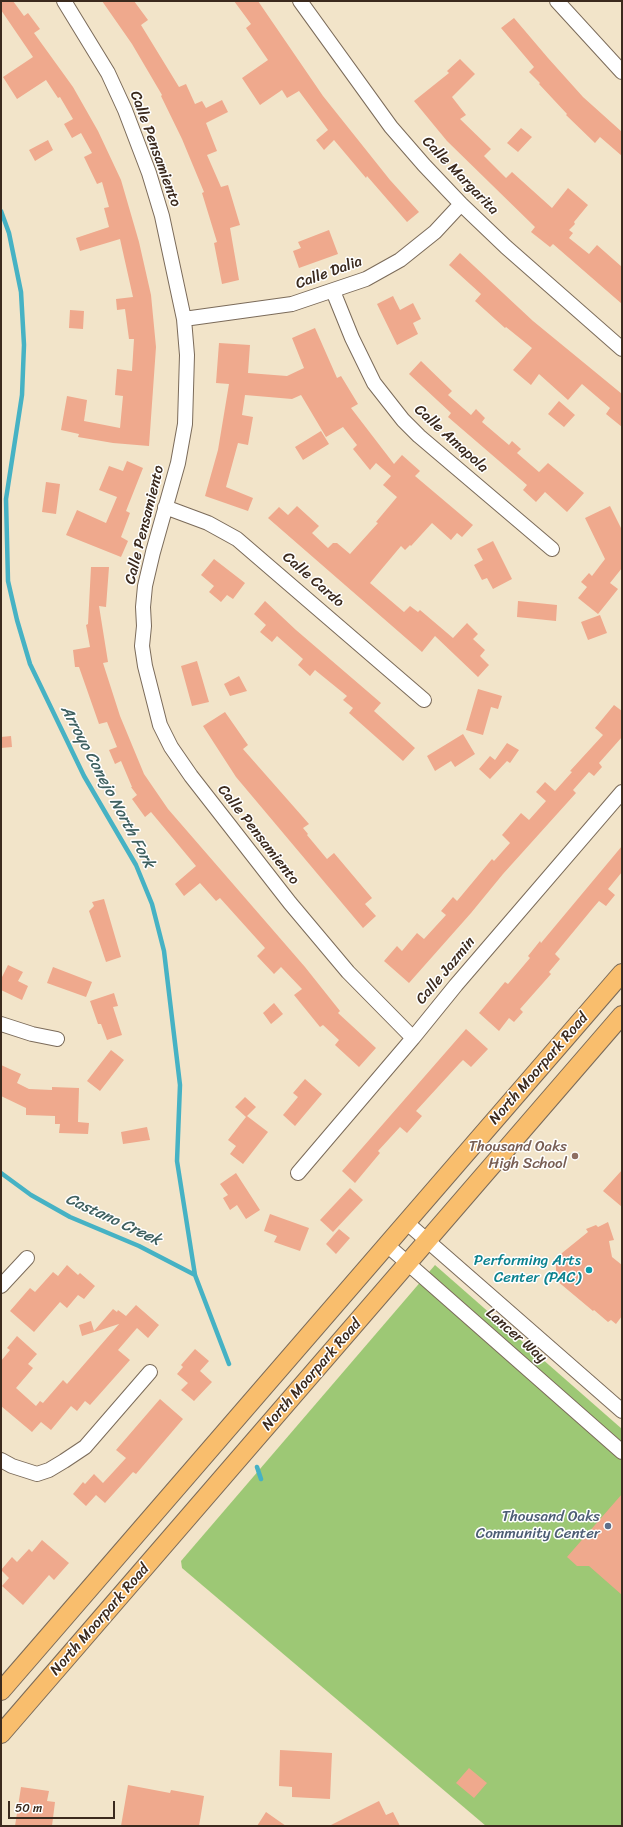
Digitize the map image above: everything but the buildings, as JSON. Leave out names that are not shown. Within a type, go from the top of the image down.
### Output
[{"type":"main road","name":"North Moorpark Road","points":[[1,1691],[622,973]]},
{"type":"main road","name":"North Moorpark Road","points":[[1,1734],[622,1015]]},
{"type":"street","name":"Calle Pensamiento","points":[[64,1],[108,72],[139,145],[162,216],[184,319],[187,355],[185,424],[178,462],[145,586],[142,646],[145,666],[160,725],[171,747],[195,782],[290,903],[348,972],[413,1038]]},
{"type":"street","name":"Calle Margarita","points":[[300,1],[391,127],[461,204],[506,248],[622,349]]},
{"type":"street","points":[[557,1],[622,72]]},
{"type":"street","name":"Calle Dalia","points":[[184,319],[292,304],[366,279],[400,260],[435,232],[461,204]]},
{"type":"street","name":"Calle Amapola","points":[[333,291],[352,338],[374,383],[403,420],[419,436],[552,549]]},
{"type":"street","name":"Calle Cardo","points":[[165,507],[208,523],[237,539],[424,700]]},
{"type":"street","name":"Calle Jazmin","points":[[298,1172],[622,792]]},
{"type":"street","points":[[1,1024],[32,1034],[57,1039]]},
{"type":"street","name":"Lancer Way","points":[[406,1222],[622,1411]]},
{"type":"street","name":"Lancer Way","points":[[387,1245],[622,1452]]},
{"type":"street","points":[[1,1286],[27,1258]]},
{"type":"street","points":[[1,1460],[12,1466],[37,1474],[49,1470],[85,1447],[150,1372]]},
{"type":"green space","points":[[435,1265],[622,1429],[622,1826],[486,1826],[182,1568],[181,1561]]},
{"type":"waterway","name":"Arroyo Conejo North Fork","points":[[1,211],[9,233],[21,292],[24,345],[22,395],[6,499],[8,581],[17,620],[30,664],[84,776],[136,865],[152,904],[164,951],[180,1085],[177,1161],[195,1275],[229,1364]]},
{"type":"waterway","name":"Castano Creek","points":[[1,1173],[31,1195],[70,1217],[139,1246],[195,1275]]},
{"type":"waterway","name":"Arroyo Conejo North Fork","points":[[257,1467],[261,1479]]},
{"type":"place","name":"Thousand Oaks High School","points":[[575,1156]]},
{"type":"place","name":"Performing Arts Center (PAC)","points":[[589,1270]]},
{"type":"place","name":"Thousand Oaks Community Center","points":[[608,1526]]}]
